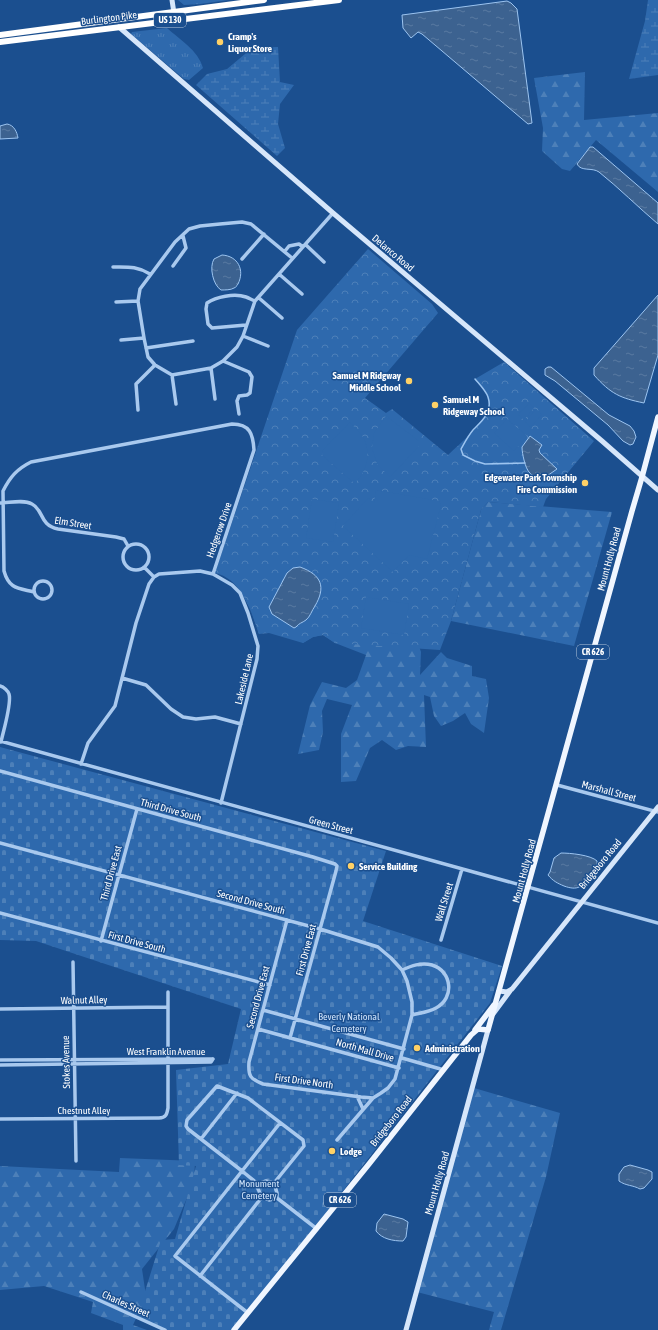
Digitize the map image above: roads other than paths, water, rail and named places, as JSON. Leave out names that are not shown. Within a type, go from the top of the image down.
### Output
[{"type":"highway","name":"Burlington Pike","points":[[0,34],[264,0]]},
{"type":"highway","name":"Burlington Pike","points":[[0,42],[339,0]]},
{"type":"main road","name":"Mount Holly Road","points":[[488,1030],[529,888],[658,417]]},
{"type":"main road","name":"Bridgeboro Road","points":[[234,1330],[444,1070],[497,1001]]},
{"type":"main road","points":[[471,1035],[478,1028],[488,1030]]},
{"type":"street","points":[[172,0],[175,20]]},
{"type":"street","name":"Delanco Road","points":[[119,27],[333,214],[658,490]]},
{"type":"street","points":[[292,258],[251,224],[242,222],[200,226],[189,229],[175,242],[140,289],[138,301],[148,357],[155,365],[172,374],[211,368],[223,361],[237,347],[243,336],[255,302],[292,258],[333,214]]},
{"type":"street","points":[[242,259],[264,234]]},
{"type":"street","points":[[173,266],[186,248],[183,236]]},
{"type":"street","points":[[284,251],[289,246],[299,244],[304,246],[324,262]]},
{"type":"street","points":[[112,267],[130,267],[140,269],[150,274]]},
{"type":"street","points":[[279,274],[302,294]]},
{"type":"street","points":[[246,325],[212,328],[208,324],[206,309],[207,303],[213,299],[232,296],[245,297],[255,302]]},
{"type":"street","points":[[259,298],[282,318]]},
{"type":"street","points":[[116,302],[138,301]]},
{"type":"street","points":[[243,336],[268,346]]},
{"type":"street","points":[[121,340],[144,338]]},
{"type":"street","points":[[146,348],[193,342]]},
{"type":"street","points":[[223,361],[249,372],[252,377],[250,393],[240,396],[237,401],[239,414]]},
{"type":"street","points":[[138,410],[136,384],[155,365]]},
{"type":"street","points":[[211,368],[215,399]]},
{"type":"street","points":[[172,374],[176,404]]},
{"type":"street","name":"Hedgerow Drive","points":[[2,503],[3,491],[14,472],[31,462],[232,424],[241,424],[247,428],[253,438],[254,450],[213,574],[200,571],[159,574],[154,577]]},
{"type":"street","points":[[2,503],[4,571],[6,579],[15,588],[34,592]]},
{"type":"street","name":"Elm Street","points":[[2,503],[31,503],[37,508],[49,527],[116,537],[124,539],[128,546],[132,544],[140,544],[146,549],[149,556],[147,564],[144,567]]},
{"type":"street","points":[[81,764],[88,743],[115,706],[136,623],[154,577],[144,567],[136,570],[125,564],[123,561],[123,553],[128,546]]},
{"type":"street","name":"Lakeside Lane","points":[[213,574],[232,585],[240,593],[258,646],[258,659],[221,802]]},
{"type":"street","points":[[0,579],[6,579]]},
{"type":"street","points":[[42,581],[48,583],[52,588],[50,596],[45,600],[36,597],[34,592],[37,584],[42,581]]},
{"type":"street","points":[[122,678],[146,685],[171,709],[183,717],[196,719],[214,717],[241,724]]},
{"type":"street","points":[[0,686],[9,693],[10,701],[0,742]]},
{"type":"street","name":"Green Street","points":[[0,742],[658,924]]},
{"type":"street","name":"Third Drive South","points":[[0,771],[313,857],[337,866]]},
{"type":"street","name":"Marshall Street","points":[[557,785],[657,810]]},
{"type":"street","name":"Third Drive East","points":[[101,940],[137,809]]},
{"type":"street","name":"Bridgeboro Road","points":[[493,1014],[580,902],[657,810]]},
{"type":"street","name":"Second Drive South","points":[[0,843],[320,929],[378,947],[402,970],[407,981],[412,1002],[412,1015],[402,1058]]},
{"type":"street","name":"First Drive East","points":[[290,1038],[337,866]]},
{"type":"street","name":"Wall Street","points":[[441,940],[462,869]]},
{"type":"street","name":"First Drive South","points":[[0,913],[270,985]]},
{"type":"street","name":"Second Drive East","points":[[251,1078],[248,1071],[249,1062],[287,920]]},
{"type":"street","name":"Stokes Avenue","points":[[73,962],[76,1161]]},
{"type":"street","points":[[402,970],[415,965],[430,965],[444,973],[449,985],[448,993],[442,1004],[436,1008],[412,1015]]},
{"type":"street","points":[[499,991],[507,992],[512,989]]},
{"type":"street","points":[[168,992],[168,1061]]},
{"type":"street","name":"Walnut Alley","points":[[0,1009],[168,1007]]},
{"type":"street","points":[[263,1010],[404,1049]]},
{"type":"street","name":"North Mall Drive","points":[[258,1029],[399,1068]]},
{"type":"street","name":"Mount Holly Road","points":[[406,1330],[488,1030]]},
{"type":"street","points":[[337,1140],[363,1108],[373,1098],[391,1085],[395,1079],[402,1058],[444,1070]]},
{"type":"street","name":"West Franklin Avenue","points":[[0,1065],[213,1059],[211,1062],[168,1061]]},
{"type":"street","name":"West Franklin Avenue","points":[[0,1060],[74,1062]]},
{"type":"street","name":"Chestnut Alley","points":[[0,1119],[164,1117],[168,1108],[168,1061]]},
{"type":"street","name":"First Drive North","points":[[251,1078],[263,1084],[373,1098]]},
{"type":"street","points":[[274,1182],[304,1146],[303,1140],[248,1098],[217,1086],[188,1120],[186,1126],[258,1184],[258,1189],[262,1197],[269,1200],[277,1198]]},
{"type":"street","points":[[201,1139],[236,1093]]},
{"type":"street","points":[[357,1096],[363,1108]]},
{"type":"street","points":[[248,1313],[175,1256],[280,1123]]},
{"type":"street","points":[[258,1184],[266,1181],[274,1182]]},
{"type":"street","points":[[274,1182],[277,1198],[316,1229]]},
{"type":"street","points":[[200,1276],[262,1197]]},
{"type":"street","name":"Charles Street","points":[[81,1292],[165,1330]]},
{"type":"water","points":[[507,1],[517,9],[532,123],[528,124],[422,34],[418,32],[411,38],[403,28],[402,15]]},
{"type":"water","points":[[7,124],[15,129],[18,138],[0,139],[0,126]]},
{"type":"water","points":[[590,147],[593,147],[658,203],[658,224],[599,172],[581,168],[577,164]]},
{"type":"water","points":[[222,255],[228,256],[236,261],[239,265],[241,274],[236,287],[228,290],[221,290],[218,288],[212,271],[214,259]]},
{"type":"water","points":[[658,295],[658,355],[644,403],[622,397],[611,391],[594,375],[594,368]]},
{"type":"water","points":[[551,367],[609,415],[630,426],[636,437],[633,444],[630,445],[623,441],[608,425],[555,381],[545,375],[545,369]]},
{"type":"water","points":[[530,436],[542,445],[539,450],[540,453],[557,469],[544,478],[536,477],[530,474],[525,464],[522,447]]},
{"type":"water","points":[[300,567],[313,574],[320,582],[321,587],[318,599],[309,617],[294,628],[272,614],[269,607],[287,573],[293,568]]},
{"type":"water","points":[[561,853],[585,856],[597,861],[597,865],[594,870],[579,887],[573,888],[564,886],[555,882],[548,875],[554,858]]},
{"type":"water","points":[[630,1165],[652,1172],[652,1179],[644,1188],[640,1189],[619,1181],[619,1174],[624,1167]]},
{"type":"water","points":[[384,1214],[403,1219],[408,1222],[406,1237],[403,1241],[395,1241],[378,1234],[376,1231],[377,1223]]},
{"type":"waterway","points":[[475,379],[487,395],[489,407],[486,416],[471,432],[461,449],[463,455],[485,464],[525,463]]},
{"type":"place","name":"Cramp's Liquor Store","points":[[220,42]]},
{"type":"place","name":"Samuel M Ridgway Middle School","points":[[409,381]]},
{"type":"place","name":"Samuel M Ridgeway School","points":[[435,405]]},
{"type":"place","name":"Edgewater Park Township Fire Commission","points":[[585,483]]},
{"type":"place","name":"Service Building","points":[[351,866]]},
{"type":"place","name":"Administration","points":[[417,1048]]},
{"type":"place","name":"Lodge","points":[[332,1151]]},
{"type":"park label","name":"Beverly National Cemetery","points":[[349,1022]]},
{"type":"park label","name":"Monument Cemetery","points":[[259,1188]]}]
